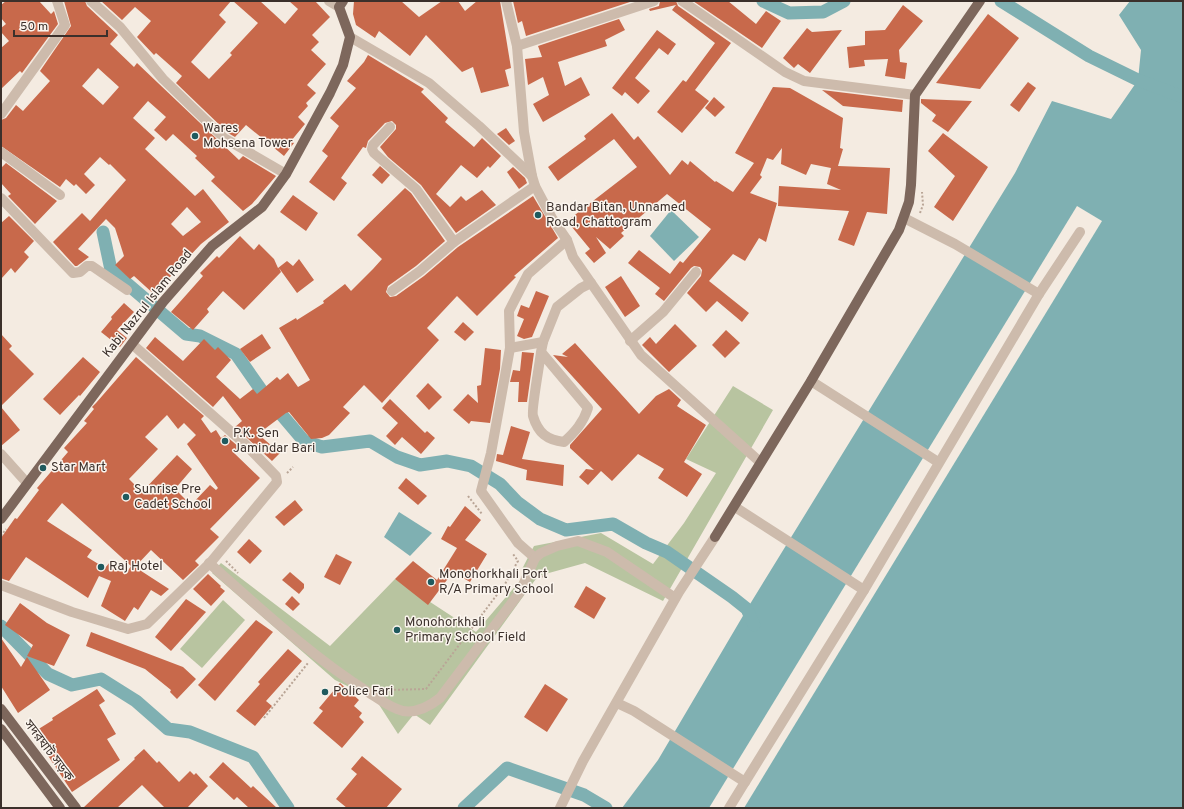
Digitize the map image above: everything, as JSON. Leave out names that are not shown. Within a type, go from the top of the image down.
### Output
[{"type":"main road","points":[[341,4],[350,37]]},
{"type":"main road","points":[[715,537],[735,507],[760,462],[811,381],[899,230],[904,218],[911,185],[915,95],[978,4]]},
{"type":"main road","name":"Kabi Nazrul Islam Road","points":[[1,519],[163,302],[212,246],[262,207],[286,174],[330,93],[342,64],[350,37]]},
{"type":"main road","name":"সদরঘাট সড়ক","points":[[1,709],[76,808]]},
{"type":"main road","name":"সদরঘাট সড়ক","points":[[1,729],[60,808]]},
{"type":"street","points":[[1,114],[65,25],[57,1]]},
{"type":"street","points":[[91,1],[120,27],[163,79],[224,138],[286,174]]},
{"type":"street","points":[[329,1],[341,4]]},
{"type":"street","points":[[506,1],[517,46],[524,132],[532,176],[535,186],[552,218],[567,240],[573,257],[641,355],[669,382],[760,462]]},
{"type":"street","points":[[517,46],[654,1]]},
{"type":"street","points":[[682,1],[786,72],[804,81],[915,95]]},
{"type":"street","points":[[350,37],[429,83],[479,126],[532,176]]},
{"type":"street","points":[[390,126],[373,145],[372,149],[374,153],[416,189],[454,242]]},
{"type":"street","points":[[1,152],[60,194]]},
{"type":"street","points":[[392,292],[420,271],[454,242],[535,186]]},
{"type":"street","points":[[1,198],[73,273],[80,272],[87,266],[92,266],[127,290]]},
{"type":"street","points":[[904,218],[955,244],[1039,294]]},
{"type":"street","points":[[729,808],[864,590],[938,462],[1039,294],[1080,232]]},
{"type":"street","points":[[538,556],[518,543],[481,491],[491,453],[510,348],[509,310],[528,274],[567,240]]},
{"type":"street","points":[[630,341],[663,312],[696,272]]},
{"type":"street","points":[[542,347],[588,408],[577,430],[564,442],[551,440],[542,433],[532,415],[542,347],[557,306],[581,288],[591,283]]},
{"type":"street","points":[[1,585],[72,612],[128,629],[147,624],[209,563],[277,482],[277,479],[246,444],[132,344]]},
{"type":"street","points":[[510,348],[542,347]]},
{"type":"street","points":[[811,381],[938,462]]},
{"type":"street","points":[[1,454],[27,483]]},
{"type":"street","points":[[735,507],[864,590]]},
{"type":"street","points":[[560,808],[583,761],[677,595],[715,537]]},
{"type":"street","points":[[209,563],[291,634],[349,680],[393,708],[405,711],[431,705],[440,698],[520,592],[538,556],[557,546],[578,541],[607,552],[677,595]]},
{"type":"street","points":[[616,704],[634,711],[745,782]]},
{"type":"path","points":[[915,223],[923,206],[922,190]]},
{"type":"path","points":[[286,474],[293,467]]},
{"type":"path","points":[[468,496],[486,520]]},
{"type":"path","points":[[381,691],[426,689],[505,584],[518,561],[509,549]]},
{"type":"path","points":[[218,553],[240,574]]},
{"type":"path","points":[[534,583],[538,576],[545,576],[538,556]]},
{"type":"path","points":[[264,718],[312,658]]},
{"type":"green space","points":[[733,386],[773,410],[663,601],[585,563],[538,576],[430,725],[414,714],[398,734],[376,700],[335,680],[212,573],[221,563],[330,646],[395,579],[476,632],[524,576],[522,569],[534,546],[601,533],[653,564],[684,523],[716,473],[686,459]]},
{"type":"green space","points":[[223,600],[245,620],[202,668],[180,649]]},
{"type":"water","points":[[1130,1],[1183,1],[1183,808],[622,808],[658,760],[747,609],[1015,173],[1052,101],[1111,119],[1138,80],[1141,50],[1119,15]]},
{"type":"water","points":[[671,210],[699,237],[674,261],[650,236]]},
{"type":"water","points":[[399,512],[432,533],[410,556],[384,537]]},
{"type":"pier","points":[[1077,206],[1102,221],[744,808],[709,808]]},
{"type":"building","points":[[6,1],[39,1],[51,14],[54,11],[58,24],[22,73],[20,71],[1,89],[1,48],[9,41],[1,32],[1,28],[6,24],[1,18],[1,5]]},
{"type":"building","points":[[64,1],[85,1],[87,6],[118,35],[110,44],[134,67],[137,63],[239,160],[243,156],[276,176],[252,204],[243,211],[211,181],[215,177],[195,158],[197,156],[173,134],[166,141],[154,130],[166,117],[148,101],[133,118],[155,138],[145,149],[195,196],[203,189],[229,222],[201,244],[169,278],[171,280],[156,296],[134,276],[130,279],[115,265],[124,256],[115,228],[106,219],[78,249],[89,257],[77,266],[75,266],[53,242],[82,213],[90,221],[126,180],[110,164],[109,165],[100,157],[84,174],[95,185],[86,194],[76,184],[74,186],[66,179],[60,187],[1,146],[1,120],[6,118],[16,105],[23,111],[50,81],[40,71],[71,26]],"holes":[[[98,68],[119,87],[103,105],[82,86]],[[187,207],[201,222],[183,236],[171,224]]]},
{"type":"building","points":[[101,1],[231,1],[219,15],[226,22],[191,62],[209,79],[232,55],[230,53],[258,23],[233,1],[260,1],[285,24],[298,9],[289,1],[315,1],[330,17],[312,35],[319,42],[311,50],[326,64],[307,85],[316,93],[306,103],[308,106],[298,117],[305,124],[291,141],[294,143],[284,156],[246,125],[235,137],[228,133],[176,83],[182,76],[156,53],[154,55],[137,37],[151,21],[135,7],[122,20]]},
{"type":"building","points":[[354,1],[401,1],[419,17],[442,1],[458,1],[465,11],[477,1],[500,1],[511,68],[505,70],[509,86],[481,93],[473,67],[462,72],[426,35],[410,56],[379,31],[375,38],[356,25],[353,14]]},
{"type":"building","points":[[513,1],[633,1],[526,36],[522,21],[518,23]]},
{"type":"building","points":[[660,1],[676,1],[678,6],[731,43],[695,90],[709,101],[682,133],[657,112],[683,80],[686,82],[715,43],[672,10],[676,5],[650,11],[649,9],[659,6]]},
{"type":"building","points":[[693,1],[728,1],[756,24],[766,11],[781,21],[762,48]]},
{"type":"building","points":[[903,5],[923,21],[899,50],[900,62],[907,63],[905,79],[885,76],[888,59],[864,60],[865,66],[849,68],[847,47],[865,45],[865,31],[885,30]]},
{"type":"building","points":[[988,14],[1019,38],[980,89],[936,83]]},
{"type":"building","points":[[619,19],[625,30],[605,40],[607,46],[558,62],[565,86],[581,77],[590,95],[543,122],[533,104],[549,95],[543,77],[528,85],[525,59],[542,57],[538,46]]},
{"type":"building","points":[[807,28],[812,32],[842,30],[810,73],[798,64],[794,68],[783,58]]},
{"type":"building","points":[[657,30],[676,44],[668,55],[659,48],[635,78],[650,91],[638,104],[625,92],[622,96],[612,88]]},
{"type":"building","points":[[368,55],[424,89],[421,92],[448,118],[445,122],[474,147],[482,138],[501,156],[490,168],[488,166],[477,178],[461,165],[436,194],[450,207],[461,196],[466,201],[482,190],[496,205],[456,233],[421,185],[388,157],[380,147],[396,129],[396,125],[392,121],[385,123],[368,141],[366,148],[363,147],[341,178],[347,183],[334,201],[309,182],[328,156],[322,151],[339,126],[330,118],[356,88],[347,81],[364,62]]},
{"type":"building","points":[[1028,82],[1036,88],[1019,112],[1010,105]]},
{"type":"building","points":[[773,87],[790,88],[843,118],[840,148],[843,149],[838,166],[890,168],[887,214],[867,212],[854,246],[838,240],[849,211],[778,206],[779,186],[841,190],[827,184],[831,168],[811,164],[806,175],[781,164],[782,148],[773,160],[767,158],[760,175],[762,177],[750,193],[777,203],[766,242],[759,238],[745,261],[733,254],[709,281],[749,313],[742,322],[717,301],[706,312],[687,293],[701,276],[702,270],[700,267],[694,266],[691,268],[664,301],[655,294],[660,288],[628,263],[639,250],[670,274],[680,261],[683,263],[711,229],[667,194],[621,233],[624,236],[610,249],[596,237],[606,253],[594,263],[585,253],[590,249],[567,221],[637,167],[614,139],[558,181],[548,167],[586,139],[584,136],[612,113],[634,140],[638,136],[670,175],[682,160],[688,165],[690,161],[715,182],[716,181],[733,192],[754,163],[735,153]]},
{"type":"building","points":[[822,90],[903,100],[902,112],[843,106]]},
{"type":"building","points":[[714,97],[725,107],[715,117],[705,108]]},
{"type":"building","points":[[921,99],[972,101],[948,132],[932,121],[936,115],[921,103]]},
{"type":"building","points":[[506,128],[515,141],[509,145],[497,134]]},
{"type":"building","points":[[943,133],[988,167],[953,221],[934,207],[955,176],[928,151]]},
{"type":"building","points":[[6,163],[57,201],[35,224],[8,196],[11,194],[1,183],[1,168]]},
{"type":"building","points":[[380,166],[390,175],[382,184],[372,175]]},
{"type":"building","points":[[513,167],[525,178],[527,183],[519,189],[507,172]]},
{"type":"building","points":[[405,188],[411,193],[445,241],[416,266],[388,286],[386,292],[390,297],[396,296],[424,276],[458,247],[533,196],[558,238],[514,276],[516,277],[477,316],[457,296],[427,328],[439,340],[382,403],[364,385],[343,407],[350,413],[329,435],[322,438],[311,439],[289,412],[286,413],[258,434],[280,453],[272,461],[235,427],[242,421],[223,396],[213,407],[146,348],[155,337],[183,361],[204,339],[215,350],[218,347],[231,360],[216,377],[240,399],[253,389],[257,394],[277,377],[280,380],[288,373],[298,387],[310,380],[279,328],[296,318],[297,320],[324,303],[323,301],[345,284],[351,291],[382,259],[357,235]]},
{"type":"building","points":[[293,195],[318,213],[306,231],[280,212]]},
{"type":"building","points":[[9,216],[34,241],[24,252],[29,257],[15,273],[11,268],[1,279],[1,223]]},
{"type":"building","points":[[240,236],[254,250],[259,244],[274,259],[278,268],[287,261],[293,266],[299,259],[314,280],[297,293],[279,268],[281,272],[244,310],[223,291],[207,309],[209,312],[193,330],[171,312],[203,276],[200,273],[217,256],[219,258]]},
{"type":"building","points":[[621,276],[640,306],[625,317],[605,287]]},
{"type":"building","points":[[536,291],[549,296],[532,337],[524,339],[517,336],[524,319],[517,316],[521,305],[529,308]]},
{"type":"building","points":[[124,303],[134,312],[117,330],[127,338],[120,347],[101,332],[112,319],[111,317]]},
{"type":"building","points":[[463,322],[474,332],[465,341],[454,332]]},
{"type":"building","points":[[675,324],[697,346],[669,372],[642,345],[650,337],[656,344]]},
{"type":"building","points":[[726,330],[740,343],[725,358],[712,345]]},
{"type":"building","points":[[1,334],[12,346],[9,349],[34,374],[1,406]]},
{"type":"building","points":[[262,334],[271,348],[250,362],[240,349]]},
{"type":"building","points":[[575,343],[639,414],[656,396],[669,389],[681,400],[677,406],[706,425],[684,462],[702,474],[687,497],[658,478],[664,469],[638,454],[612,481],[601,471],[588,485],[579,477],[586,469],[594,470],[570,448],[570,445],[602,409],[553,355],[568,357],[562,354]]},
{"type":"building","points":[[485,348],[501,350],[500,369],[490,423],[471,421],[469,424],[453,410],[468,394],[478,403],[477,386],[481,385]]},
{"type":"building","points":[[522,352],[534,353],[527,402],[518,402],[519,382],[510,382],[513,370],[520,371]]},
{"type":"building","points":[[83,357],[100,372],[80,396],[79,395],[60,415],[43,399]]},
{"type":"building","points":[[136,357],[204,416],[201,419],[211,433],[216,430],[221,438],[225,435],[240,448],[234,453],[260,478],[210,529],[219,537],[195,561],[199,565],[183,580],[151,550],[135,567],[169,589],[161,596],[151,590],[138,610],[134,607],[125,621],[101,606],[111,581],[99,576],[88,598],[26,557],[9,581],[1,578],[1,538],[15,518],[17,519],[39,490],[37,488],[68,452],[64,448],[87,423],[84,421],[94,409],[92,407]],"holes":[[[167,415],[178,429],[184,423],[196,435],[187,444],[218,488],[216,490],[210,485],[191,505],[175,489],[192,469],[177,455],[142,492],[129,479],[158,449],[145,437]],[[62,503],[131,566],[127,572],[110,562],[105,568],[87,557],[92,550],[47,521]]]},
{"type":"building","points":[[428,383],[442,397],[429,410],[416,396]]},
{"type":"building","points":[[390,399],[425,433],[427,431],[435,438],[421,454],[402,437],[395,445],[386,436],[398,423],[382,408]]},
{"type":"building","points":[[1,407],[20,430],[1,446]]},
{"type":"building","points":[[511,426],[530,432],[522,459],[564,465],[563,486],[526,480],[527,470],[496,461],[497,454],[503,455]]},
{"type":"building","points":[[406,478],[427,496],[418,505],[398,488]]},
{"type":"building","points":[[295,500],[303,510],[284,526],[275,517]]},
{"type":"building","points":[[465,506],[481,520],[465,540],[487,554],[470,582],[453,572],[428,605],[395,579],[413,561],[437,580],[457,548],[441,539],[448,526],[450,527]]},
{"type":"building","points":[[249,539],[262,551],[250,564],[237,552]]},
{"type":"building","points":[[336,554],[352,562],[340,585],[324,577]]},
{"type":"building","points":[[290,572],[304,584],[304,588],[299,594],[282,580]]},
{"type":"building","points":[[208,574],[225,591],[211,606],[193,589]]},
{"type":"building","points":[[586,586],[606,598],[594,619],[574,607]]},
{"type":"building","points":[[292,596],[300,604],[293,611],[285,604]]},
{"type":"building","points":[[186,599],[206,612],[171,651],[155,637]]},
{"type":"building","points":[[20,603],[47,623],[70,635],[54,666],[27,656],[33,645],[5,625]]},
{"type":"building","points":[[256,620],[273,632],[215,701],[198,685]]},
{"type":"building","points":[[91,632],[183,667],[196,679],[177,699],[170,692],[171,690],[145,669],[86,646]]},
{"type":"building","points":[[1,638],[21,667],[27,657],[50,690],[18,713],[1,686]]},
{"type":"building","points":[[288,649],[302,661],[266,701],[272,706],[255,726],[236,711],[260,684],[258,682]]},
{"type":"building","points":[[340,683],[359,700],[354,706],[362,713],[359,717],[364,722],[342,748],[313,723],[323,711],[319,708]]},
{"type":"building","points":[[545,684],[568,699],[547,732],[524,717]]},
{"type":"building","points":[[97,689],[105,701],[99,705],[116,734],[107,739],[120,760],[72,792],[43,748],[46,746],[37,730],[53,720],[52,718]]},
{"type":"building","points":[[144,749],[157,763],[159,761],[179,782],[190,771],[194,775],[196,773],[208,786],[187,808],[165,808],[142,785],[117,808],[83,808],[135,759],[134,758]]},
{"type":"building","points":[[362,756],[402,789],[386,808],[347,808],[336,799],[357,774],[351,769]]},
{"type":"building","points":[[223,762],[251,788],[253,786],[277,808],[249,808],[237,797],[234,800],[209,777]]},
{"type":"waterway","points":[[763,1],[789,13],[823,12],[844,1]]},
{"type":"waterway","points":[[1001,1],[1089,56],[1138,80],[1183,97]]},
{"type":"waterway","points":[[103,232],[111,270],[186,334],[200,336],[236,354],[264,394],[304,441],[322,447],[370,441],[397,457],[420,465],[447,461],[471,466],[500,484],[517,502],[540,519],[566,530],[613,524],[646,543],[667,552],[732,597],[747,609],[754,625]]},
{"type":"waterway","points":[[1,626],[48,674],[72,685],[101,679],[136,701],[168,729],[190,732],[253,757],[288,808]]},
{"type":"waterway","points":[[464,808],[507,768],[584,795],[606,808]]},
{"type":"place","name":"Wares Mohsena Tower","points":[[195,136]]},
{"type":"place","name":"Bandar Bitan, Unnamed Road, Chattogram","points":[[538,215]]},
{"type":"place","name":"P.K. Sen Jamindar Bari","points":[[225,441]]},
{"type":"place","name":"Star Mart","points":[[43,468]]},
{"type":"place","name":"Sunrise Pre Cadet School","points":[[126,497]]},
{"type":"place","name":"Raj Hotel","points":[[101,567]]},
{"type":"place","name":"Monohorkhali Port R/A Primary School","points":[[431,582]]},
{"type":"place","name":"Monohorkhali Primary School Field","points":[[397,630]]},
{"type":"place","name":"Police Fari","points":[[325,692]]}]
